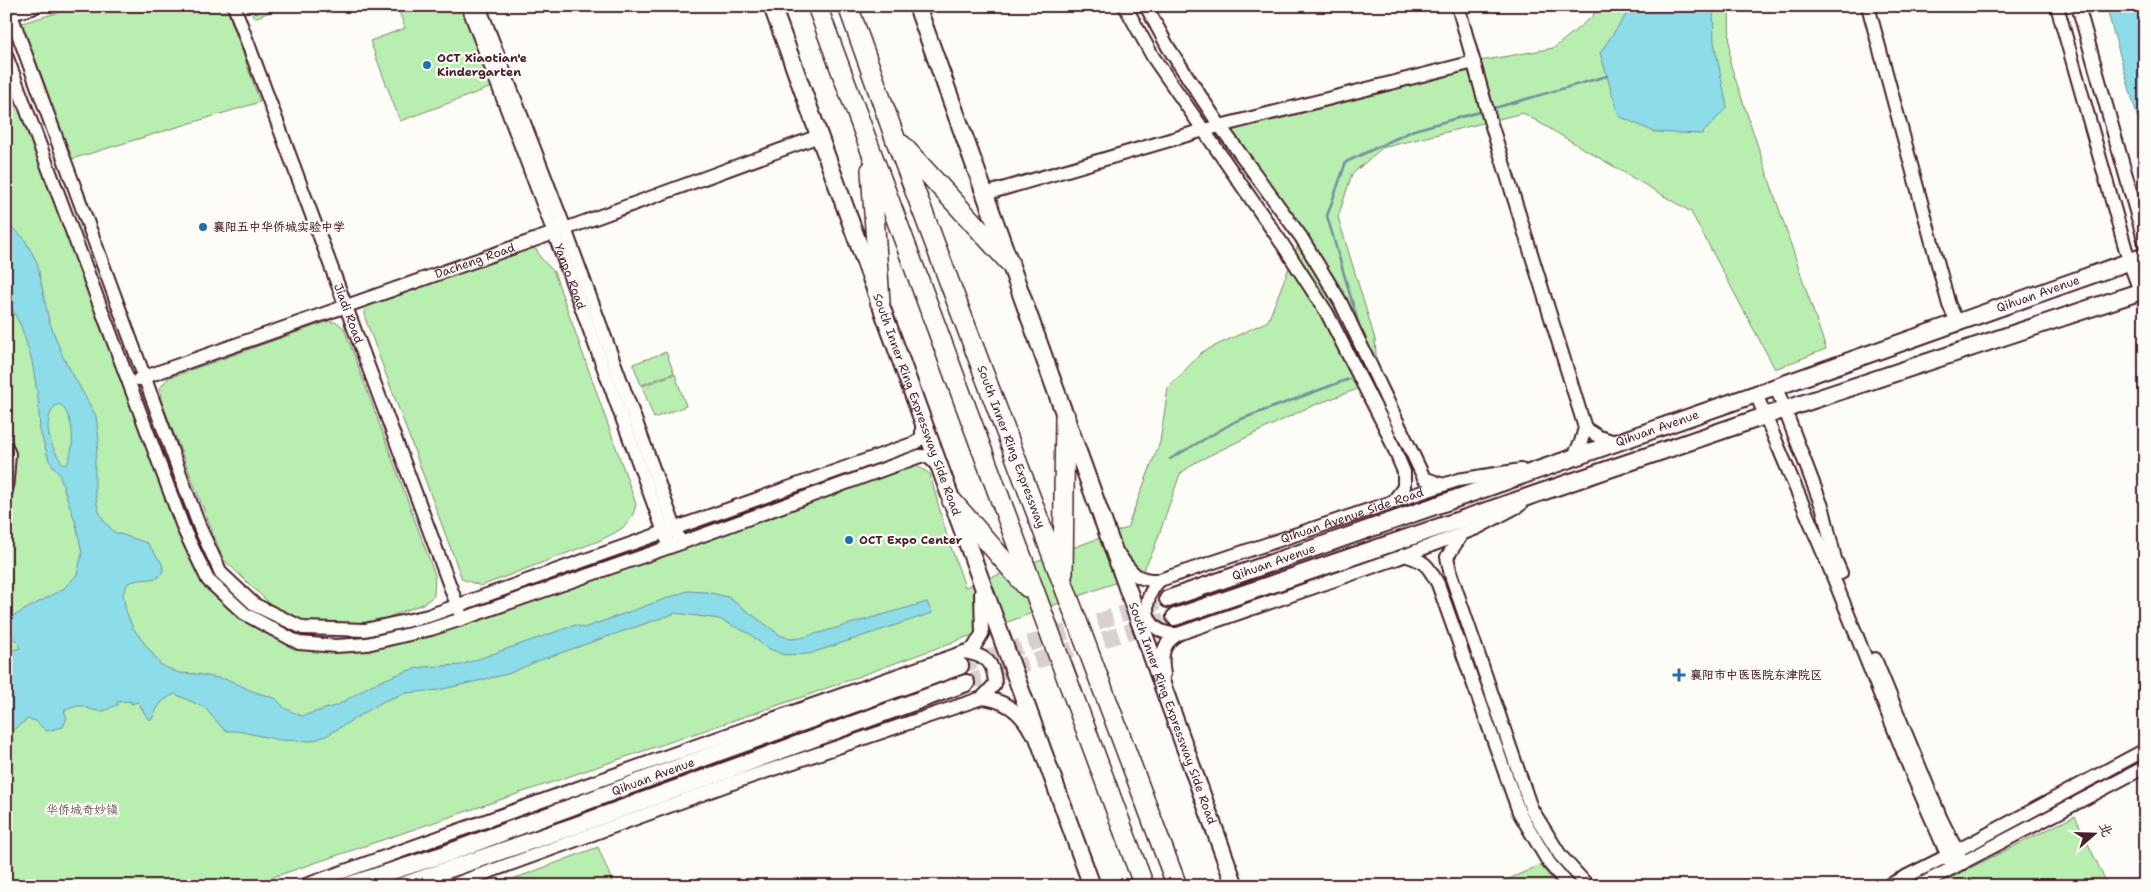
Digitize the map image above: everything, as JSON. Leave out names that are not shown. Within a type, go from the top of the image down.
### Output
[{"type":"highway","points":[[817,6],[1144,886]]},
{"type":"highway","name":"South Inner Ring Expressway","points":[[848,6],[895,138],[1177,886]]},
{"type":"highway","points":[[895,138],[1009,262]]},
{"type":"highway","points":[[869,149],[880,302]]},
{"type":"highway","points":[[1063,584],[1065,416]]},
{"type":"highway","points":[[952,501],[1035,596]]},
{"type":"main road","points":[[8,13],[32,6]]},
{"type":"main road","name":"South Inner Ring Expressway Side Road","points":[[772,6],[1092,886]]},
{"type":"main road","name":"South Inner Ring Expressway Side Road","points":[[917,6],[1235,886]]},
{"type":"main road","name":"Qihuan Avenue","points":[[1168,599],[2137,259]]},
{"type":"main road","name":"Qihuan Avenue","points":[[1175,617],[2142,290]]},
{"type":"main road","name":"Qihuan Avenue","points":[[346,886],[444,854],[962,659]]},
{"type":"main road","name":"Qihuan Avenue","points":[[401,886],[559,832],[966,682]]},
{"type":"street","name":"Jiadi Road","points":[[234,6],[462,619]]},
{"type":"street","name":"Yanpo Road","points":[[468,6],[560,231]]},
{"type":"street","name":"Yanpo Road","points":[[479,6],[675,544]]},
{"type":"street","points":[[1125,6],[1153,57],[1327,313],[1385,428],[1404,472],[1404,487],[1393,502]]},
{"type":"street","points":[[1146,6],[1168,47],[1220,126],[1301,237],[1340,301],[1424,478],[1443,485]]},
{"type":"street","points":[[1458,6],[1489,117],[1585,428],[1573,458]]},
{"type":"street","points":[[1868,6],[1949,305],[1958,323]]},
{"type":"street","points":[[2057,6],[2137,259],[2142,290]]},
{"type":"street","points":[[2078,6],[2145,243]]},
{"type":"street","points":[[8,13],[145,376],[200,528],[221,572],[254,605],[303,628],[365,630],[428,616],[458,606],[919,441],[922,437],[922,418]]},
{"type":"street","points":[[6,55],[185,532],[208,580],[245,614],[299,643],[336,646],[382,641],[431,629],[920,456],[930,458],[941,470]]},
{"type":"street","points":[[985,194],[1204,130],[1474,62]]},
{"type":"street","name":"Dacheng Road","points":[[129,383],[560,231],[819,136]]},
{"type":"street","points":[[1776,387],[1823,509],[1835,558],[1941,819],[1951,854]]},
{"type":"street","points":[[1756,394],[1951,854],[1958,866]]},
{"type":"street","points":[[1585,428],[1599,437],[1615,442]]},
{"type":"street","points":[[6,446],[9,454],[6,491]]},
{"type":"street","name":"Qihuan Avenue Side Road","points":[[1112,544],[1134,576],[1148,581],[1160,580],[1458,480],[1548,466]]},
{"type":"street","points":[[1160,580],[1150,590],[1146,604],[1148,614],[1155,626],[1166,634],[1178,634],[1462,534],[1552,488]]},
{"type":"street","points":[[1462,534],[1447,557],[1451,575],[1531,808],[1560,855],[1588,886]]},
{"type":"street","points":[[1404,556],[1421,560],[1429,568],[1438,584],[1519,812],[1549,863],[1569,886]]},
{"type":"street","points":[[962,659],[973,649],[982,634],[982,609],[978,573]]},
{"type":"street","points":[[1171,708],[1161,659],[1164,647],[1178,634]]},
{"type":"street","points":[[303,886],[687,749],[962,659],[980,655],[990,663],[995,672],[995,684],[982,698]]},
{"type":"street","points":[[450,886],[592,833],[982,698],[992,699],[1010,706],[1025,721],[1049,768]]},
{"type":"street","points":[[687,749],[724,750]]},
{"type":"street","points":[[1887,886],[1951,854],[2145,750]]},
{"type":"street","points":[[1918,886],[2145,767]]},
{"type":"street","points":[[703,794],[727,770]]},
{"type":"street","points":[[549,815],[577,789]]},
{"type":"street","points":[[559,832],[592,833]]},
{"type":"green space","points":[[80,6],[226,6],[260,102],[72,159],[22,23]]},
{"type":"green space","points":[[249,6],[286,6],[254,18]]},
{"type":"green space","name":"OCT Xiaotian'e Kindergarten","points":[[397,6],[461,6],[492,87],[400,121],[370,41],[405,28]]},
{"type":"green space","name":"华侨城奇妙镇","points":[[1597,6],[1729,6],[1730,63],[1826,349],[1775,369],[1691,212],[1523,113],[1382,148],[1352,174],[1338,217],[1375,339],[1377,369],[1360,388],[1307,408],[1196,462],[1180,474],[1154,549],[1142,573],[808,695],[247,886],[6,886],[6,55],[208,580],[245,614],[299,643],[367,644],[908,465],[916,465],[930,474],[946,533],[965,587],[1127,528],[1160,442],[1168,388],[1202,352],[1268,321],[1301,237],[1220,126],[1474,62],[1554,48],[1593,16]]},
{"type":"green space","points":[[532,248],[537,250],[540,257],[554,272],[636,504],[628,523],[620,530],[601,540],[481,586],[462,579],[365,318],[365,309],[372,301]]},
{"type":"green space","points":[[329,321],[338,323],[344,328],[435,575],[434,596],[423,604],[386,618],[364,623],[304,624],[269,603],[223,559],[161,400],[160,388],[168,378]]},
{"type":"green space","points":[[666,352],[674,373],[641,385],[633,364]]},
{"type":"green space","points":[[675,374],[686,406],[654,418],[642,386]]},
{"type":"green space","points":[[2075,816],[2108,886],[1935,886],[1944,881]]},
{"type":"green space","points":[[598,847],[614,886],[495,886]]},
{"type":"green space","points":[[1540,865],[1558,886],[1493,886]]},
{"type":"water","points":[[1632,6],[1713,6],[1714,42],[1727,107],[1702,134],[1654,132],[1619,116],[1600,53]]},
{"type":"water","points":[[2106,6],[2137,6],[2145,34],[2145,144]]},
{"type":"water","points":[[6,222],[24,238],[37,262],[49,321],[63,357],[96,416],[99,440],[95,460],[95,492],[98,509],[104,521],[114,532],[147,543],[162,563],[163,571],[158,578],[128,583],[123,594],[126,611],[133,628],[161,665],[179,673],[229,680],[252,691],[275,698],[286,709],[302,716],[338,705],[371,685],[406,671],[423,667],[461,665],[575,625],[584,628],[687,591],[707,592],[728,597],[780,635],[790,639],[801,638],[927,602],[932,613],[809,654],[784,655],[765,647],[750,634],[719,619],[676,613],[540,660],[508,674],[439,690],[406,693],[384,701],[326,736],[311,741],[280,740],[237,731],[225,731],[205,708],[175,694],[160,704],[152,719],[148,719],[138,702],[131,704],[131,701],[117,702],[118,705],[103,711],[78,706],[64,711],[67,718],[63,727],[46,731],[36,721],[28,719],[6,735],[6,636],[13,650],[20,648],[15,639],[6,631],[6,620],[63,589],[77,575],[82,553],[76,524],[59,474],[49,460],[40,431],[38,398],[32,361],[21,326],[6,297]],"holes":[[[56,405],[61,405],[69,418],[72,434],[70,457],[67,464],[63,464],[51,443],[48,427],[51,412]]]},
{"type":"waterway","points":[[1491,109],[1607,76]]},
{"type":"waterway","points":[[1361,332],[1327,216],[1346,162],[1414,130],[1483,111]]},
{"type":"waterway","points":[[1170,459],[1236,421],[1349,379]]},
{"type":"tunnel","points":[[960,666],[1168,599]]},
{"type":"tunnel","points":[[966,683],[1175,617]]},
{"type":"place","name":"OCT Xiaotian'e Kindergarten","points":[[427,65]]},
{"type":"place","name":"襄阳五中华侨城实验中学","points":[[203,227]]},
{"type":"place","name":"OCT Expo Center","points":[[849,540]]},
{"type":"place","name":"襄阳市中医医院东津院区","points":[[1679,675]]}]
